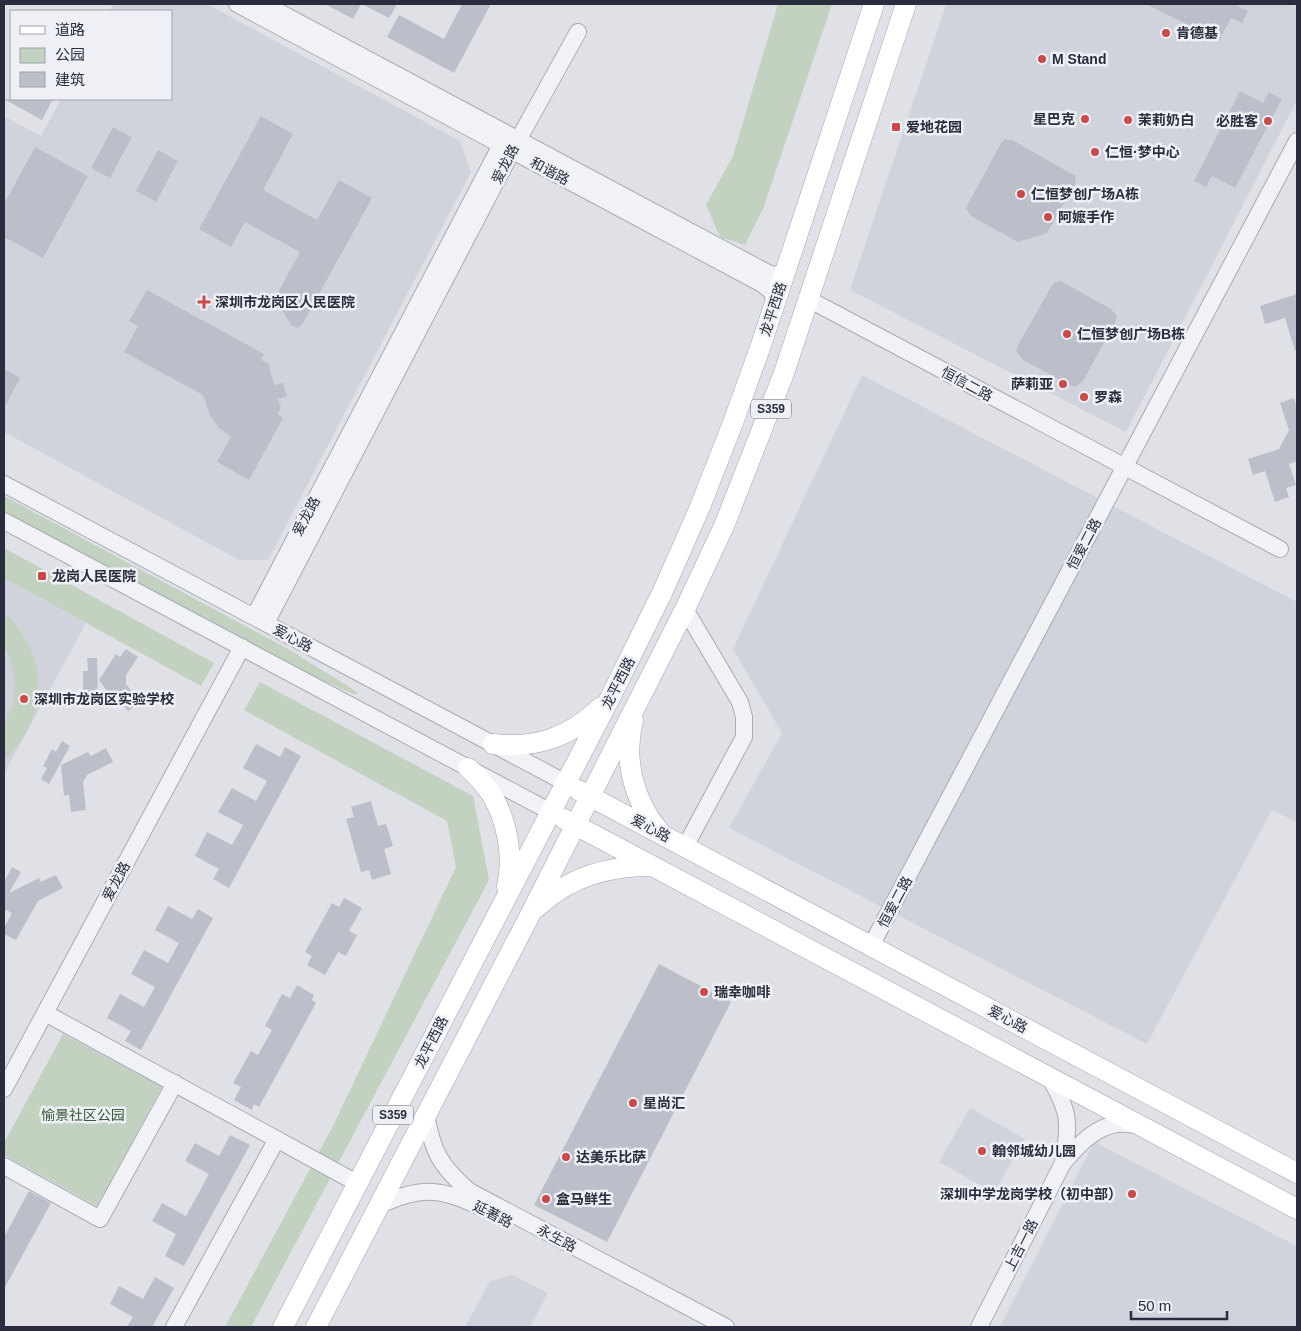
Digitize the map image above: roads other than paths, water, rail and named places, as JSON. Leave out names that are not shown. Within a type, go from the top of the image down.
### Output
[{"type":"main road","name":"龙平西路","points":[[283,1327],[610,698],[662,593],[700,507],[760,348],[874,4]]},
{"type":"main road","name":"龙平西路","points":[[316,1327],[530,915],[685,609],[724,526],[753,456],[810,300],[906,4]]},
{"type":"main road","points":[[493,744],[514,747],[550,739],[571,730],[591,716],[610,698]]},
{"type":"main road","points":[[638,701],[630,730],[632,771],[635,788],[641,804],[654,829]]},
{"type":"main road","points":[[468,768],[492,795],[504,824],[510,863],[508,884],[503,903]]},
{"type":"main road","name":"爱心路","points":[[566,783],[1297,1173]]},
{"type":"main road","points":[[551,812],[1297,1209]]},
{"type":"main road","points":[[631,855],[624,844],[625,833],[632,826],[654,829]]},
{"type":"main road","points":[[530,915],[548,898],[586,876],[626,866],[651,866]]},
{"type":"street","name":"和谐路","points":[[264,4],[511,145],[762,284],[772,292],[775,303]]},
{"type":"street","name":"和谐路","points":[[244,5],[511,145],[768,273],[776,275],[786,270]]},
{"type":"street","name":"爱龙路","points":[[260,620],[511,145],[578,32]]},
{"type":"street","name":"恒爱二路","points":[[871,946],[1125,467],[1290,172],[1297,142]]},
{"type":"street","name":"恒信二路","points":[[810,300],[1280,549]]},
{"type":"street","name":"爱心路","points":[[4,484],[566,783]]},
{"type":"street","points":[[4,520],[551,812]]},
{"type":"street","points":[[685,609],[740,702],[744,717],[744,737],[685,847]]},
{"type":"street","name":"爱龙路","points":[[4,1088],[242,647]]},
{"type":"street","points":[[45,1012],[357,1183]]},
{"type":"street","name":"上吉一路","points":[[1049,1077],[1061,1096],[1067,1115],[1068,1137],[1063,1163]]},
{"type":"street","points":[[4,1166],[100,1219],[175,1084]]},
{"type":"street","name":"永生路","points":[[426,1113],[430,1136],[438,1156],[451,1176],[469,1191],[726,1327]]},
{"type":"street","name":"上吉一路","points":[[979,1327],[1063,1163],[1080,1144],[1098,1130],[1116,1124],[1140,1125]]},
{"type":"street","points":[[174,1327],[277,1139]]},
{"type":"street","name":"延著路","points":[[378,1206],[398,1197],[419,1192],[442,1192],[464,1199],[707,1327]]},
{"type":"place","name":"肯德基","points":[[1166,33]]},
{"type":"place","name":"M Stand","points":[[1042,59]]},
{"type":"place","name":"星巴克","points":[[1085,119]]},
{"type":"place","name":"茉莉奶白","points":[[1128,120]]},
{"type":"place","name":"必胜客","points":[[1268,121]]},
{"type":"place","name":"爱地花园","points":[[896,127]]},
{"type":"place","name":"仁恒·梦中心","points":[[1095,152]]},
{"type":"place","name":"仁恒梦创广场A栋","points":[[1021,194]]},
{"type":"place","name":"阿嬷手作","points":[[1048,217]]},
{"type":"place","name":"深圳市龙岗区人民医院","points":[[204,302]]},
{"type":"place","name":"仁恒梦创广场B栋","points":[[1067,334]]},
{"type":"place","name":"萨莉亚","points":[[1063,384]]},
{"type":"place","name":"罗森","points":[[1084,397]]},
{"type":"place","name":"龙岗人民医院","points":[[42,576]]},
{"type":"place","name":"深圳市龙岗区实验学校","points":[[24,699]]},
{"type":"place","name":"瑞幸咖啡","points":[[704,992]]},
{"type":"place","name":"星尚汇","points":[[633,1103]]},
{"type":"place","name":"翰邻城幼儿园","points":[[982,1151]]},
{"type":"place","name":"达美乐比萨","points":[[566,1157]]},
{"type":"place","name":"深圳中学龙岗学校（初中部）","points":[[1132,1194]]},
{"type":"place","name":"盒马鲜生","points":[[546,1199]]},
{"type":"park label","name":"愉景社区公园","points":[[83,1115]]}]
